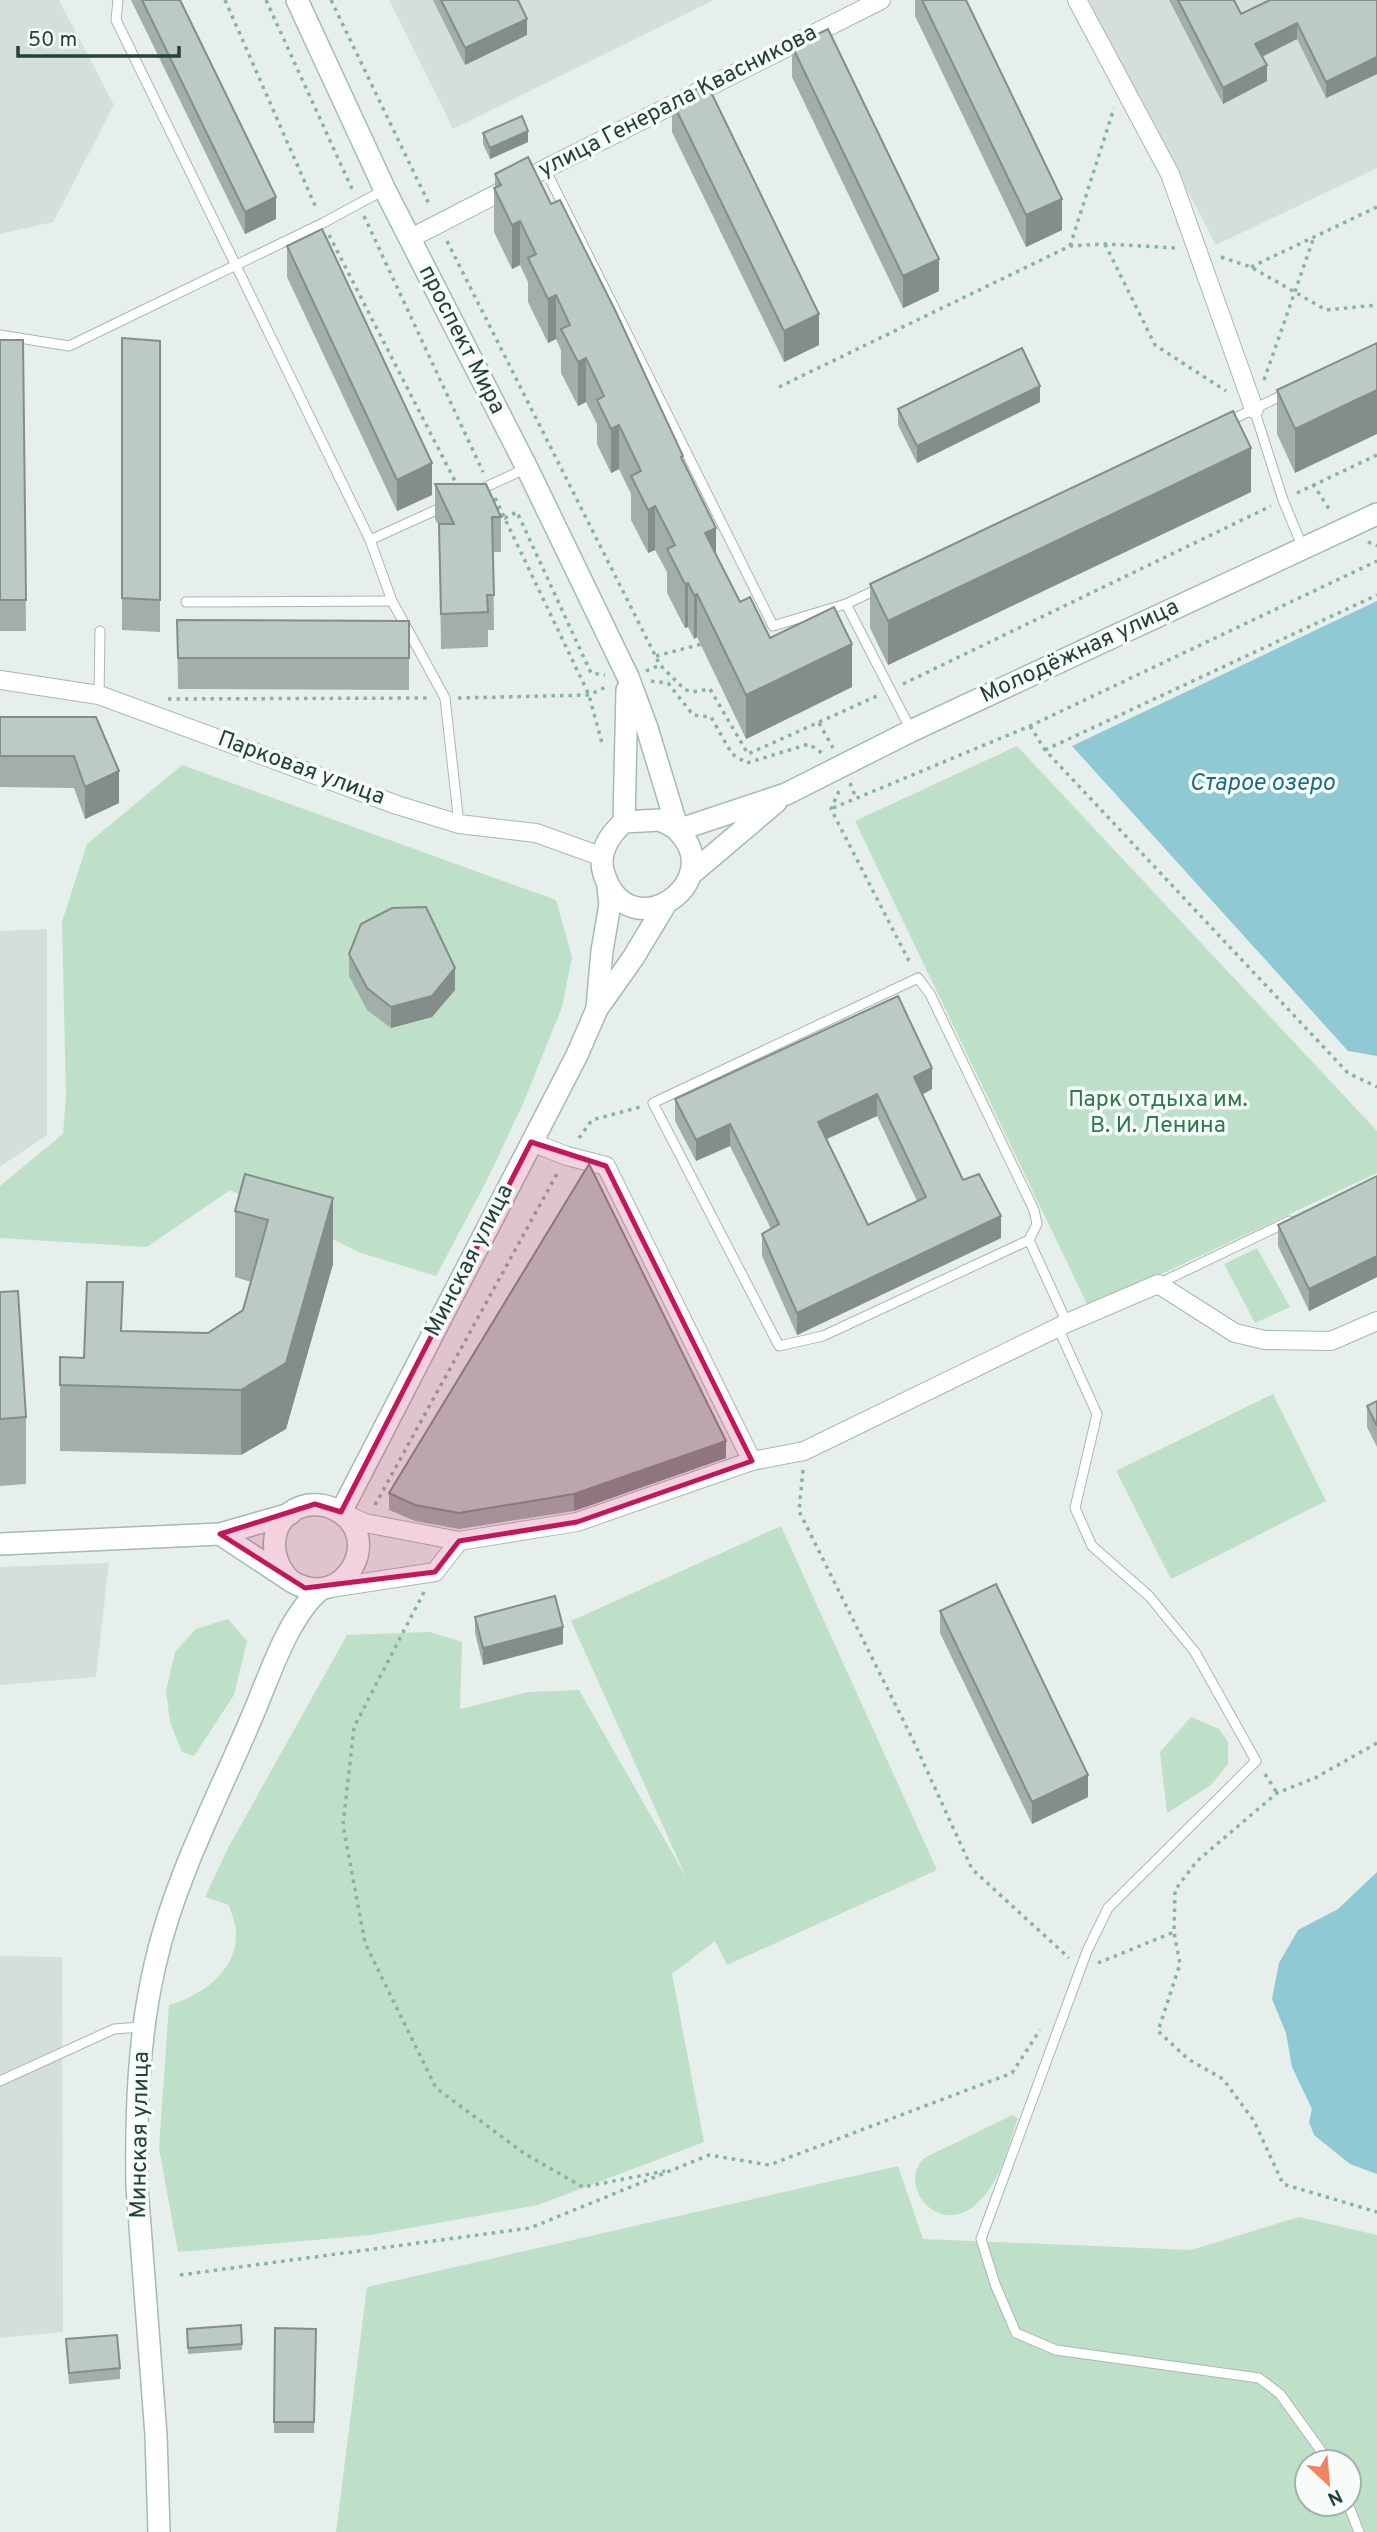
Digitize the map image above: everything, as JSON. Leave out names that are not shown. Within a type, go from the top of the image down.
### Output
[{"type":"street","name":"проспект Мира","points":[[298,0],[385,190],[527,468],[628,677],[647,728],[678,830]]},
{"type":"street","name":"улица Генерала Квасникова","points":[[409,239],[881,0]]},
{"type":"street","points":[[1077,0],[1170,174],[1254,409]]},
{"type":"street","name":"Молодёжная улица","points":[[678,830],[786,794],[911,731],[1377,514]]},
{"type":"street","name":"проспект Мира","points":[[624,822],[628,677]]},
{"type":"street","name":"Парковая улица","points":[[0,680],[99,695],[397,805],[459,824],[537,833],[603,856]]},
{"type":"street","name":"Молодёжная улица","points":[[691,874],[786,794]]},
{"type":"street","points":[[660,820],[678,830],[688,845],[692,859],[691,874],[681,893],[665,905],[640,908],[625,903],[608,888],[601,866],[605,845],[624,822],[660,820]]},
{"type":"street","name":"Минская улица","points":[[597,1009],[602,951],[610,904],[608,888]]},
{"type":"street","name":"Минская улица","points":[[341,1512],[577,1055],[597,1009],[633,958],[665,905]]},
{"type":"street","points":[[531,1142],[566,1156],[606,1166],[752,1461]]},
{"type":"street","points":[[286,1638],[296,1601],[294,1583],[277,1564],[274,1542],[282,1521],[301,1507],[315,1504],[329,1506],[365,1522],[459,1541],[577,1522],[752,1461],[804,1451],[1062,1325],[1158,1284],[1234,1333],[1265,1340],[1331,1341],[1377,1321]]},
{"type":"street","points":[[286,1638],[307,1602],[324,1589],[339,1583],[349,1574],[356,1562],[359,1548],[357,1534],[351,1522],[341,1512]]},
{"type":"street","points":[[0,1544],[220,1534],[290,1514]]},
{"type":"street","points":[[220,1534],[294,1583],[324,1589],[435,1572],[459,1541]]},
{"type":"street","name":"Минская улица","points":[[159,2532],[156,2435],[137,2187],[137,2111],[144,2027],[155,1965],[180,1885],[286,1638]]},
{"type":"lane","points":[[118,0],[116,20],[370,540],[392,601],[445,698],[459,824]]},
{"type":"lane","points":[[544,169],[773,626],[846,604],[895,581]]},
{"type":"lane","points":[[0,335],[69,346],[238,265],[385,190]]},
{"type":"lane","points":[[1217,427],[1291,391]]},
{"type":"lane","points":[[1254,409],[1283,500],[1303,548]]},
{"type":"lane","points":[[472,494],[527,468]]},
{"type":"lane","points":[[370,540],[451,503]]},
{"type":"lane","points":[[186,602],[392,601]]},
{"type":"lane","points":[[846,604],[911,731]]},
{"type":"lane","points":[[99,695],[100,631]]},
{"type":"lane","points":[[918,978],[930,994],[1034,1210],[1037,1224],[1029,1240],[823,1336],[779,1346],[653,1103],[918,978]]},
{"type":"lane","points":[[1158,1284],[1304,1213]]},
{"type":"lane","points":[[1029,1240],[1097,1415],[1075,1508],[1092,1546],[1149,1596],[1195,1652],[1256,1761],[1108,1908],[1081,1969],[981,2239],[995,2284],[1016,2333],[1056,2350],[1259,2378],[1280,2394],[1319,2448]]},
{"type":"lane","points":[[0,2081],[114,2029],[144,2027]]},
{"type":"path","points":[[266,0],[589,695],[606,759]]},
{"type":"path","points":[[331,0],[438,223],[660,665],[684,689],[692,692],[710,689],[748,754],[889,691],[1377,455]]},
{"type":"path","points":[[1070,246],[1122,84]]},
{"type":"path","points":[[1251,267],[1377,208]]},
{"type":"path","points":[[1105,244],[1155,345],[1254,409],[1314,237]]},
{"type":"path","points":[[779,387],[1070,246],[1105,244],[1197,249],[1251,267],[1326,310],[1377,305]]},
{"type":"path","points":[[831,809],[1030,726],[1377,561]]},
{"type":"path","points":[[1045,750],[1377,595]]},
{"type":"path","points":[[656,656],[708,643]]},
{"type":"path","points":[[150,713],[158,699],[589,695],[660,665]]},
{"type":"path","points":[[1030,726],[1045,750],[1348,1073],[1377,1087]]},
{"type":"path","points":[[365,1522],[566,1156],[592,1120],[653,1103]]},
{"type":"path","points":[[804,1451],[799,1511],[913,1741],[972,1869],[1081,1969],[1174,1932]]},
{"type":"path","points":[[435,1572],[354,1727],[343,1825],[365,1943],[436,2088],[525,2154],[583,2187],[674,2169]]},
{"type":"path","points":[[1377,1743],[1315,1778],[1277,1793],[1197,1861],[1190,1870],[1175,1890],[1174,1932],[1180,1964],[1158,2031],[1188,2059],[1223,2079],[1254,2121],[1283,2184],[1377,2212]]},
{"type":"path","points":[[1256,1761],[1277,1793]]},
{"type":"path","points":[[180,2275],[530,2228],[709,2155],[769,2165],[1013,2073],[1043,2027]]},
{"type":"highlighted area","points":[[531,1142],[606,1166],[752,1461],[577,1522],[459,1541],[435,1572],[305,1588],[220,1534],[315,1504],[341,1512]]},
{"type":"shaded area","points":[[0,0],[59,0],[114,105],[53,222],[0,234]]},
{"type":"shaded area","points":[[389,0],[714,0],[453,129]]},
{"type":"shaded area","points":[[1087,0],[1377,0],[1377,168],[1216,245]]},
{"type":"shaded area","points":[[47,929],[47,1135],[0,1167],[0,931]]},
{"type":"shaded area","points":[[109,1563],[96,1677],[0,1685],[0,1567]]},
{"type":"shaded area","points":[[0,1956],[62,1957],[63,2332],[0,2338]]},
{"type":"green space","name":"Парк отдыха им. В. И. Ленина","points":[[1017,746],[1377,1131],[1377,1173],[1089,1308],[855,821]]},
{"type":"green space","points":[[182,765],[556,900],[572,957],[562,1007],[523,1104],[486,1182],[436,1276],[361,1253],[230,1190],[147,1247],[0,1238],[0,1186],[63,1134],[66,1097],[62,922],[87,844]]},
{"type":"green space","points":[[1257,1248],[1290,1307],[1255,1323],[1224,1264]]},
{"type":"green space","points":[[1273,1394],[1326,1501],[1171,1579],[1116,1471]]},
{"type":"green space","points":[[781,1526],[937,1870],[727,1965],[715,1941],[672,1974],[704,2142],[538,2205],[371,2235],[178,2252],[159,2148],[169,2005],[205,1988],[224,1970],[231,1959],[236,1932],[229,1905],[205,1897],[228,1848],[347,1635],[430,1632],[462,1642],[460,1709],[528,1692],[579,1690],[686,1877],[571,1621]]},
{"type":"green space","points":[[228,1619],[247,1641],[234,1695],[194,1756],[182,1752],[170,1722],[166,1691],[175,1652],[196,1629]]},
{"type":"green space","points":[[1191,1717],[1219,1729],[1228,1742],[1228,1764],[1211,1785],[1167,1813],[1160,1752]]},
{"type":"green space","points":[[1013,2115],[1018,2119],[1000,2170],[992,2185],[975,2205],[959,2214],[943,2214],[930,2208],[920,2197],[916,2183],[917,2169],[926,2157]]},
{"type":"green space","points":[[898,2166],[923,2239],[1191,2250],[1299,2217],[1377,2235],[1377,2532],[336,2532],[367,2287]]},
{"type":"water","name":"Старое озеро","points":[[1377,601],[1377,1056],[1348,1051],[1072,746]]},
{"type":"water","points":[[1377,1872],[1377,2174],[1350,2164],[1314,2135],[1309,2122],[1312,2109],[1292,2067],[1286,2033],[1272,1999],[1279,1963],[1298,1930],[1338,1909]]},
{"type":"building","points":[[142,0],[180,0],[276,197],[245,212]]},
{"type":"building","points":[[441,0],[518,0],[527,19],[465,48]]},
{"type":"building","points":[[922,0],[966,0],[1062,199],[1026,215]]},
{"type":"building","points":[[1178,0],[1234,0],[1241,14],[1270,0],[1377,0],[1377,57],[1326,82],[1297,23],[1255,44],[1267,65],[1223,88]]},
{"type":"building","points":[[828,29],[939,259],[903,276],[792,46]]},
{"type":"building","points":[[707,84],[819,314],[784,331],[672,101]]},
{"type":"building","points":[[522,116],[528,131],[490,148],[483,133]]},
{"type":"building","points":[[528,157],[551,204],[560,200],[615,310],[716,528],[705,533],[740,602],[750,597],[770,638],[834,607],[852,644],[746,695],[697,594],[694,595],[688,583],[685,584],[667,549],[675,545],[655,506],[648,510],[631,476],[641,471],[619,425],[611,429],[597,400],[604,396],[586,358],[578,362],[561,329],[570,325],[556,295],[548,299],[528,258],[536,254],[520,221],[512,225],[494,188],[501,185],[495,174]]},
{"type":"building","points":[[322,229],[432,463],[397,480],[287,246]]},
{"type":"building","points":[[122,338],[160,341],[160,600],[122,598]]},
{"type":"building","points":[[0,340],[23,340],[26,600],[0,600]]},
{"type":"building","points":[[1377,343],[1377,390],[1295,429],[1277,390]]},
{"type":"building","points":[[1022,348],[1040,386],[917,446],[898,409]]},
{"type":"building","points":[[1233,411],[1251,448],[888,621],[870,584]]},
{"type":"building","points":[[435,484],[486,484],[501,517],[492,517],[494,595],[487,595],[488,612],[441,614],[439,524],[454,524]]},
{"type":"building","points":[[177,620],[409,621],[409,658],[178,658]]},
{"type":"building","points":[[0,717],[96,717],[119,771],[85,787],[74,756],[0,756]]},
{"type":"building","points":[[426,907],[455,968],[432,996],[391,1007],[367,988],[349,954],[361,924],[392,908]]},
{"type":"building","points":[[898,996],[932,1068],[914,1077],[963,1180],[979,1174],[1001,1216],[797,1313],[762,1234],[779,1224],[730,1124],[696,1140],[675,1099]],"holes":[[[877,1094],[926,1197],[868,1225],[818,1122]]]},
{"type":"building","points":[[589,1164],[726,1441],[574,1494],[459,1513],[415,1505],[389,1493]]},
{"type":"building","points":[[245,1174],[333,1198],[286,1363],[241,1390],[60,1385],[60,1357],[84,1358],[87,1282],[123,1282],[121,1331],[208,1333],[243,1310],[268,1220],[235,1211]]},
{"type":"building","points":[[1377,1176],[1377,1256],[1309,1289],[1278,1225]]},
{"type":"building","points":[[18,1291],[26,1417],[0,1419],[0,1292]]},
{"type":"building","points":[[1377,1401],[1377,1426],[1367,1406]]},
{"type":"building","points":[[996,1584],[1088,1775],[1032,1802],[940,1611]]},
{"type":"building","points":[[555,1596],[563,1627],[483,1648],[475,1617]]},
{"type":"building","points":[[241,2325],[242,2344],[188,2348],[187,2329]]},
{"type":"building","points":[[275,2328],[316,2329],[314,2422],[274,2422]]},
{"type":"building","points":[[117,2335],[120,2368],[69,2373],[66,2339]]}]
